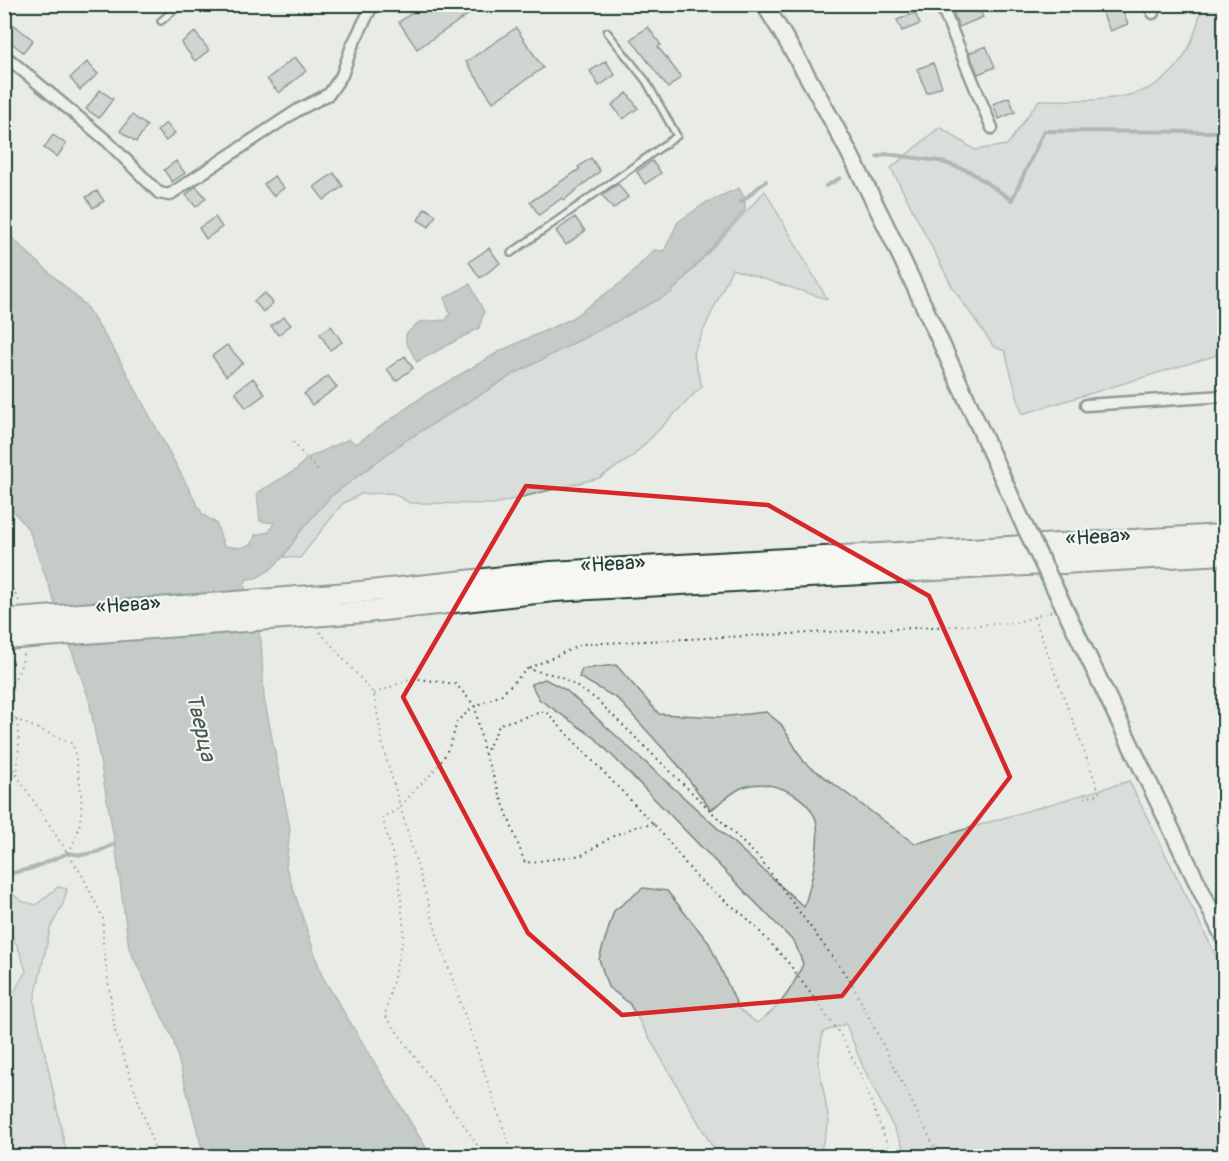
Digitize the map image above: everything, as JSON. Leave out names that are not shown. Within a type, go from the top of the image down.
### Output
[{"type":"highway","name":"«Нева»","points":[[4,620],[361,592],[551,572],[1224,535]]},
{"type":"highway","name":"«Нева»","points":[[4,639],[365,612],[554,591],[1224,554]]},
{"type":"main road","points":[[765,4],[807,76],[894,243],[1024,525],[1224,938]]},
{"type":"street","points":[[4,55],[107,141],[159,193],[169,195],[298,110],[329,94],[342,75],[352,46],[373,4]]},
{"type":"street","points":[[941,4],[992,128]]},
{"type":"street","points":[[1086,405],[1224,396]]},
{"type":"lane","points":[[161,21],[181,4]]},
{"type":"lane","points":[[510,253],[677,136],[646,81],[607,32]]},
{"type":"path","points":[[293,442],[320,474]]},
{"type":"path","points":[[482,1156],[475,1141],[385,1015],[404,934],[399,878],[382,817],[400,810],[443,763],[452,742],[457,720],[475,706],[501,695],[527,669],[583,644],[1000,624],[1034,617],[1064,607]]},
{"type":"path","points":[[1034,617],[1100,794],[1080,799]]},
{"type":"path","points":[[320,632],[374,694],[383,747],[437,934],[513,1156]]},
{"type":"path","points":[[527,669],[560,676],[596,699],[761,860],[851,982],[939,1156]]},
{"type":"path","points":[[374,694],[412,678],[456,684],[475,706],[485,754],[525,863],[582,855],[615,835],[638,826],[654,824]]},
{"type":"path","points":[[485,754],[500,724],[545,711],[654,824],[698,879],[747,918],[787,961],[840,1034],[860,1071],[892,1156]]},
{"type":"path","points":[[4,714],[73,744],[82,795],[79,835],[68,853]]},
{"type":"path","points":[[17,720],[20,742],[17,775]]},
{"type":"path","points":[[4,762],[17,775],[68,853],[104,918],[104,943],[115,1031],[157,1156]]},
{"type":"highlighted area","points":[[526,486],[768,505],[929,596],[1010,777],[842,996],[622,1015],[528,933],[403,697]]},
{"type":"shaded area","points":[[1202,5],[1224,5],[1224,353],[1022,414],[1005,351],[994,347],[953,288],[891,168],[940,127],[975,150],[1007,145],[1039,100],[1097,100],[1145,90],[1164,79],[1180,62],[1193,38]]},
{"type":"shaded area","points":[[765,191],[827,299],[732,269],[693,353],[702,386],[631,458],[599,478],[494,504],[410,503],[392,493],[361,494],[342,504],[300,558],[283,557],[302,529],[330,497],[403,442],[512,375],[671,293]]},
{"type":"shaded area","points":[[616,665],[659,714],[720,717],[766,712],[781,724],[804,762],[915,844],[1129,781],[1224,972],[1224,1156],[908,1156],[863,1067],[846,1024],[823,1032],[818,1060],[829,1122],[819,1156],[718,1156],[629,1003],[608,987],[599,959],[614,911],[643,888],[667,891],[709,943],[739,1009],[757,1023],[779,1004],[799,973],[803,964],[795,943],[595,738],[539,699],[531,684],[545,679],[566,690],[804,907],[815,861],[817,823],[808,807],[792,793],[761,784],[741,788],[711,810],[678,765],[618,699],[579,677],[582,669]]},
{"type":"shaded area","points":[[58,887],[67,889],[63,904],[50,929],[34,1002],[67,1156],[17,1156],[10,1149],[8,1102],[5,1100],[5,997],[14,992],[26,971],[16,944],[5,930],[5,888],[21,901],[36,905]]},
{"type":"water","name":"Тверца","points":[[739,188],[745,199],[745,210],[671,293],[512,375],[403,442],[330,497],[270,570],[256,578],[247,579],[244,585],[261,640],[264,698],[290,828],[286,867],[322,976],[431,1156],[204,1156],[173,1039],[129,948],[115,844],[89,699],[29,530],[5,501],[4,231],[85,305],[117,355],[203,515],[216,523],[224,546],[241,548],[252,544],[255,535],[269,532],[274,523],[260,521],[257,493],[296,470],[307,458],[349,439],[356,444],[425,395],[502,350],[569,320],[626,279],[654,250],[664,251],[678,222],[707,202]]},
{"type":"water","points":[[470,284],[484,312],[479,328],[417,362],[406,342],[406,334],[419,322],[446,320],[450,314],[444,298]]},
{"type":"building","points":[[425,4],[484,4],[417,49],[399,22]]},
{"type":"building","points":[[971,4],[977,4],[983,17],[959,27],[953,12]]},
{"type":"building","points":[[1120,5],[1128,24],[1110,31],[1102,12]]},
{"type":"building","points":[[915,13],[920,24],[902,31],[897,20]]},
{"type":"building","points":[[4,17],[33,40],[23,52],[4,37]]},
{"type":"building","points":[[648,27],[661,45],[658,47],[681,77],[668,88],[631,39]]},
{"type":"building","points":[[516,28],[543,68],[493,102],[466,62]]},
{"type":"building","points":[[195,32],[209,50],[195,61],[181,43]]},
{"type":"building","points":[[986,46],[995,67],[978,74],[969,53]]},
{"type":"building","points":[[295,57],[306,71],[279,93],[267,79]]},
{"type":"building","points":[[606,61],[615,75],[599,86],[590,71]]},
{"type":"building","points":[[87,62],[98,74],[80,90],[70,78]]},
{"type":"building","points":[[933,63],[942,86],[927,93],[917,69]]},
{"type":"building","points":[[100,90],[113,99],[99,118],[86,109]]},
{"type":"building","points":[[627,93],[638,108],[623,119],[612,105]]},
{"type":"building","points":[[1009,97],[1015,112],[999,119],[993,104]]},
{"type":"building","points":[[132,115],[147,126],[136,142],[120,131]]},
{"type":"building","points":[[166,123],[175,133],[166,141],[157,131]]},
{"type":"building","points":[[53,135],[66,144],[57,157],[44,148]]},
{"type":"building","points":[[591,158],[600,171],[564,200],[562,198],[539,215],[530,202],[580,169],[578,167]]},
{"type":"building","points":[[176,161],[185,173],[172,182],[164,170]]},
{"type":"building","points":[[652,161],[661,173],[645,184],[637,172]]},
{"type":"building","points":[[334,173],[343,186],[324,200],[314,187]]},
{"type":"building","points":[[274,176],[284,188],[273,196],[264,184]]},
{"type":"building","points":[[618,184],[628,197],[613,209],[602,195]]},
{"type":"building","points":[[196,186],[206,198],[196,207],[186,195]]},
{"type":"building","points":[[97,191],[104,201],[93,208],[86,197]]},
{"type":"building","points":[[425,208],[436,215],[429,227],[418,220]]},
{"type":"building","points":[[215,217],[222,227],[206,239],[199,228]]},
{"type":"building","points":[[575,217],[585,231],[566,245],[556,231]]},
{"type":"building","points":[[489,248],[500,263],[480,278],[469,262]]},
{"type":"building","points":[[265,293],[273,303],[263,312],[254,301]]},
{"type":"building","points":[[284,317],[291,325],[278,335],[271,326]]},
{"type":"building","points":[[331,326],[342,342],[330,350],[320,334]]},
{"type":"building","points":[[227,345],[243,363],[226,376],[212,356]]},
{"type":"building","points":[[405,356],[413,368],[396,381],[387,369]]},
{"type":"building","points":[[328,376],[337,387],[312,405],[304,394]]},
{"type":"building","points":[[253,378],[265,394],[246,408],[235,392]]},
{"type":"waterway","points":[[877,157],[886,154],[939,161],[969,171],[1012,200],[1044,131],[1224,132]]},
{"type":"waterway","points":[[826,186],[840,178]]},
{"type":"waterway","points":[[741,202],[766,181]]},
{"type":"waterway","points":[[4,875],[33,868],[68,853],[81,855],[97,852],[115,844]]}]
